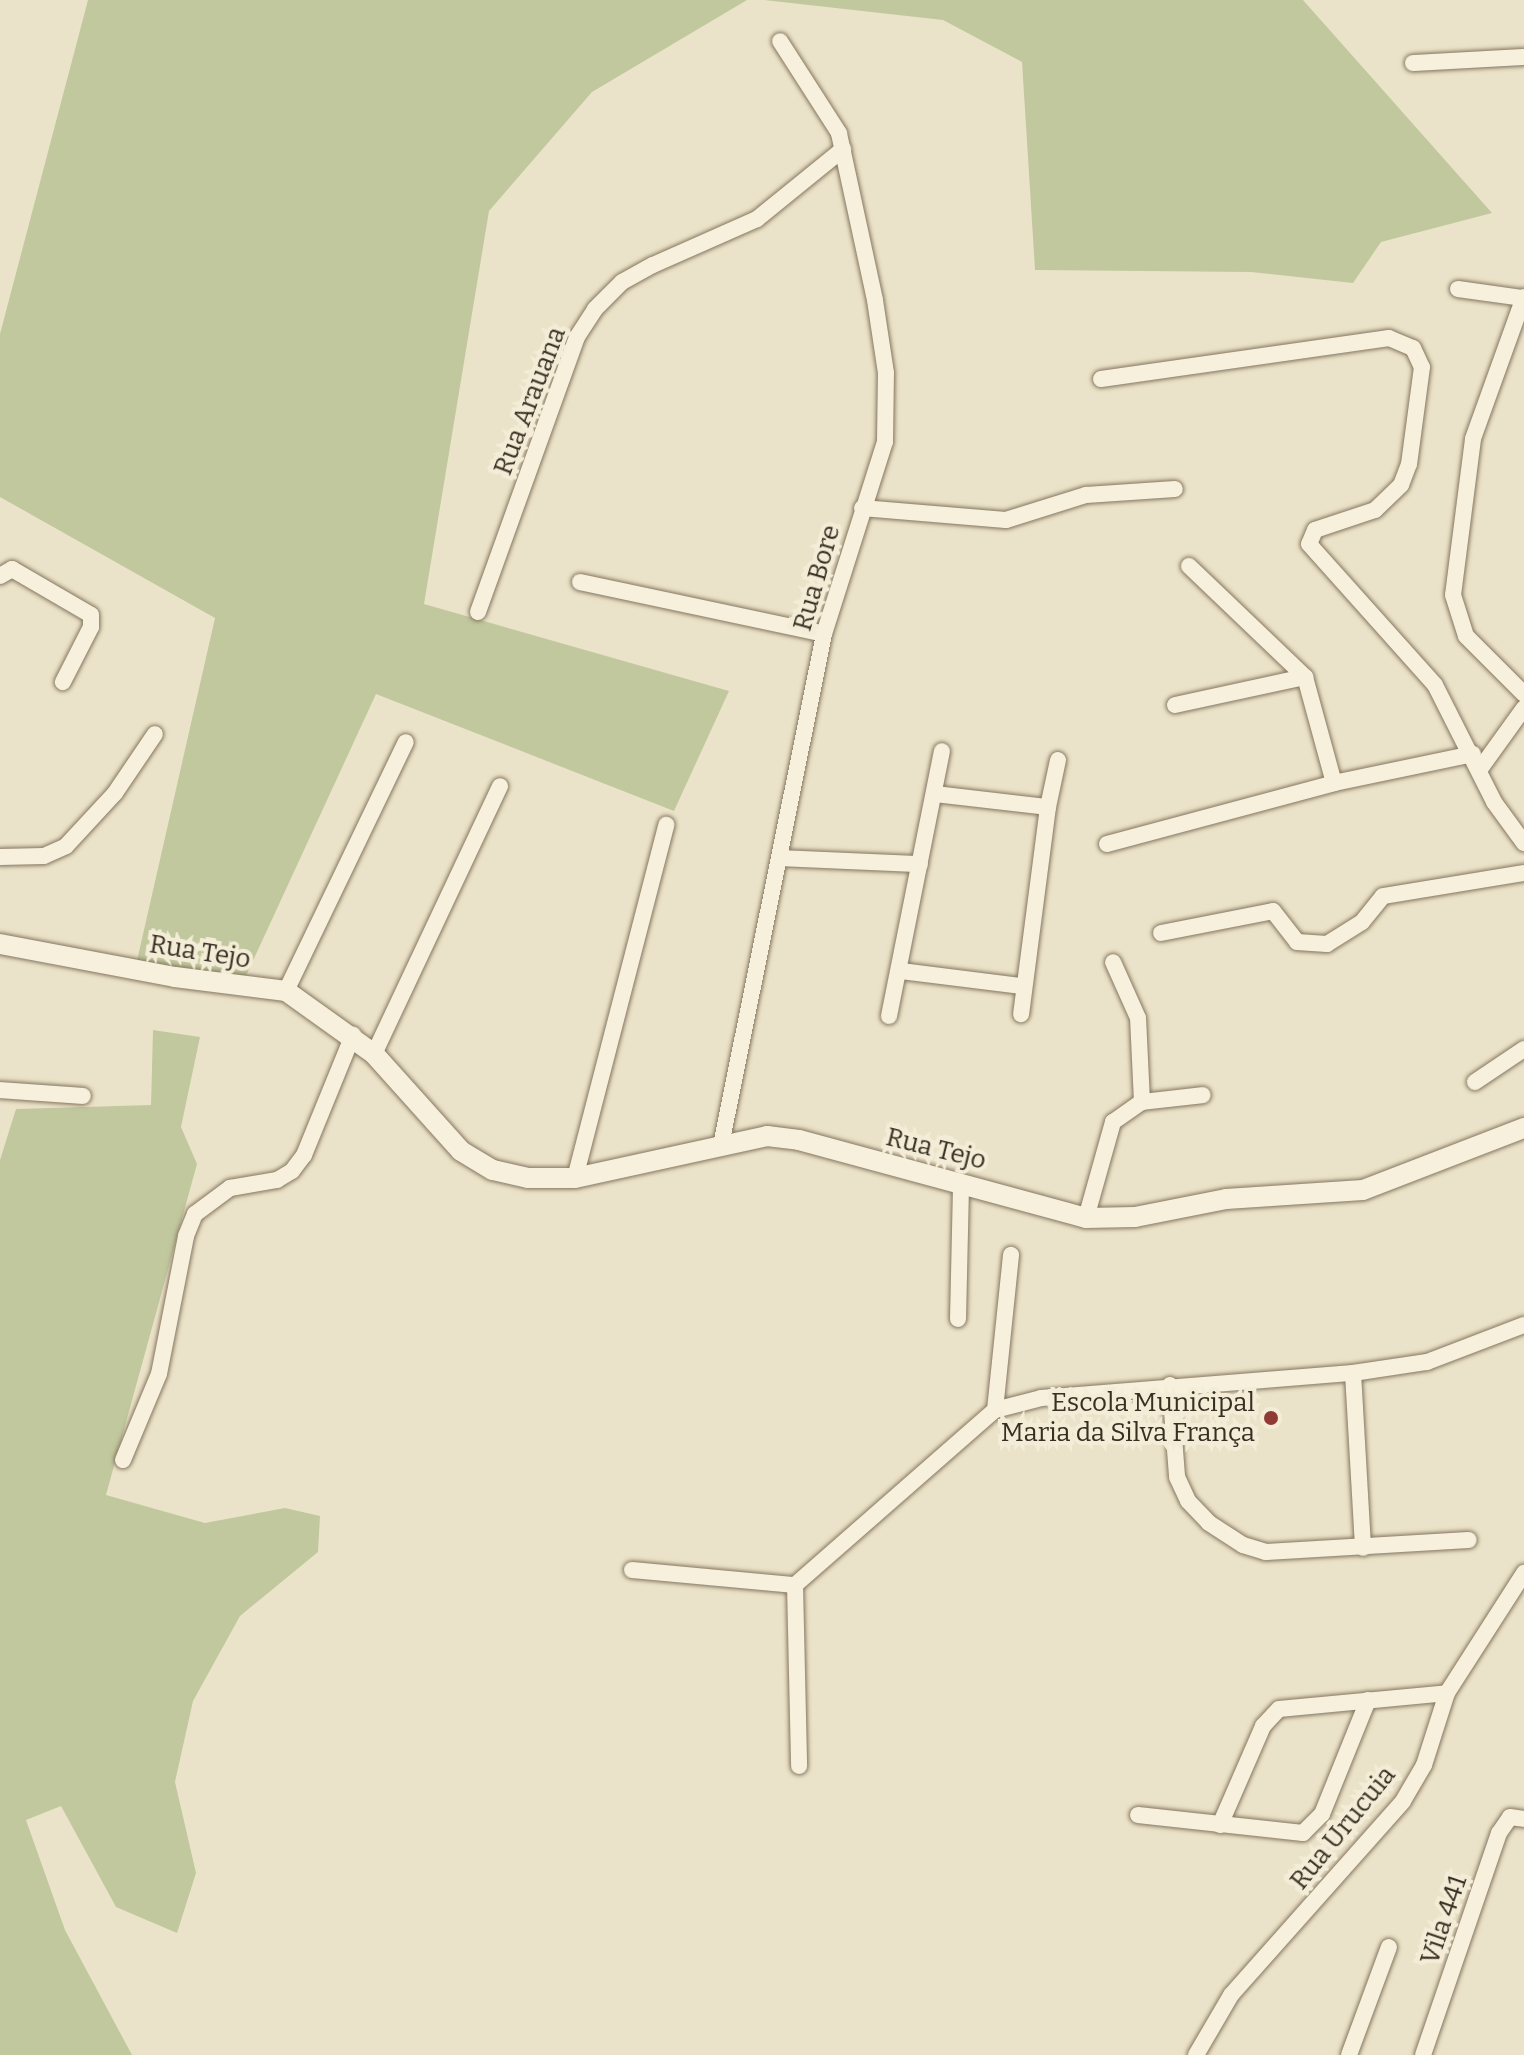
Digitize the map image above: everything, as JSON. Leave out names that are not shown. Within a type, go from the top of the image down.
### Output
[{"type":"street","name":"Rua Bore","points":[[721,1145],[824,634],[885,442],[886,373],[843,149],[829,110],[780,41]]},
{"type":"street","points":[[1413,63],[1524,57]]},
{"type":"street","name":"Rua Arauana","points":[[478,612],[577,337],[595,309],[643,270],[757,219],[843,149]]},
{"type":"street","points":[[1458,289],[1524,298],[1473,439],[1453,595],[1466,636],[1524,694]]},
{"type":"street","points":[[1101,379],[1389,338],[1413,348],[1422,367],[1409,464],[1401,485],[1375,510],[1315,530],[1309,539],[1312,550],[1372,609],[1435,685],[1494,802],[1524,843]]},
{"type":"street","points":[[862,508],[1006,520],[1086,495],[1175,489]]},
{"type":"street","points":[[1189,566],[1293,659],[1305,677],[1334,783]]},
{"type":"street","points":[[0,576],[12,569],[91,615],[91,627],[63,682]]},
{"type":"street","points":[[580,582],[824,634]]},
{"type":"street","points":[[1175,705],[1305,677]]},
{"type":"street","points":[[1107,844],[1334,783],[1476,761],[1524,708]]},
{"type":"street","points":[[0,857],[44,856],[66,846],[115,793],[155,734]]},
{"type":"street","points":[[286,991],[406,742]]},
{"type":"street","points":[[889,1016],[901,971],[942,751]]},
{"type":"street","points":[[1021,1014],[1022,986],[1048,807],[1058,760]]},
{"type":"street","points":[[374,1054],[500,786]]},
{"type":"street","points":[[935,794],[1048,807]]},
{"type":"street","points":[[575,1178],[666,825]]},
{"type":"street","points":[[781,858],[920,864]]},
{"type":"street","points":[[1161,933],[1273,911],[1297,942],[1327,944],[1362,922],[1383,896],[1524,873]]},
{"type":"street","name":"Rua Tejo","points":[[0,944],[175,977],[286,991],[353,1035],[374,1054],[461,1151],[493,1170],[528,1178],[575,1178],[767,1136],[799,1140],[1086,1218],[1157,1214],[1226,1199],[1363,1190],[1524,1128]]},
{"type":"street","points":[[1113,962],[1138,1018],[1142,1102]]},
{"type":"street","points":[[901,971],[1022,986]]},
{"type":"street","points":[[123,1460],[159,1374],[186,1236],[195,1214],[230,1188],[277,1180],[292,1171],[304,1155],[353,1035]]},
{"type":"street","points":[[1475,1082],[1524,1049]]},
{"type":"street","points":[[0,1090],[83,1096]]},
{"type":"street","points":[[1086,1218],[1113,1122],[1142,1102],[1203,1095]]},
{"type":"street","points":[[958,1319],[961,1182]]},
{"type":"street","points":[[995,1410],[1011,1255]]},
{"type":"street","points":[[632,1570],[795,1585],[995,1410],[1041,1398],[1170,1385],[1353,1373],[1427,1362],[1524,1325]]},
{"type":"street","points":[[1353,1373],[1363,1548]]},
{"type":"street","points":[[1170,1385],[1177,1477],[1188,1501],[1209,1523],[1266,1552],[1469,1540]]},
{"type":"street","name":"Rua Urucuia","points":[[1196,2055],[1231,1995],[1403,1801],[1424,1765],[1447,1693],[1524,1573]]},
{"type":"street","points":[[795,1585],[799,1766]]},
{"type":"street","points":[[1220,1825],[1269,1715],[1296,1706],[1447,1693]]},
{"type":"street","points":[[1138,1815],[1296,1834],[1313,1826],[1368,1700]]},
{"type":"street","name":"Vila 441","points":[[1423,2055],[1499,1833],[1510,1817],[1524,1819]]},
{"type":"street","points":[[1349,2055],[1389,1947]]},
{"type":"green space","points":[[88,0],[747,0],[592,92],[489,211],[424,604],[729,691],[674,811],[376,694],[245,978],[136,965],[215,618],[0,497],[0,334]]},
{"type":"green space","points":[[764,0],[1303,0],[1492,213],[1381,242],[1353,283],[1251,272],[1035,270],[1022,62],[943,20]]},
{"type":"green space","points":[[153,1030],[200,1037],[181,1127],[197,1164],[106,1495],[205,1523],[285,1508],[320,1516],[318,1552],[240,1616],[193,1701],[175,1782],[196,1873],[177,1933],[116,1907],[61,1806],[26,1820],[65,1930],[132,2055],[0,2055],[0,1160],[16,1109],[151,1105]]},
{"type":"place","name":"Escola Municipal Maria da Silva França","points":[[1271,1418]]}]
